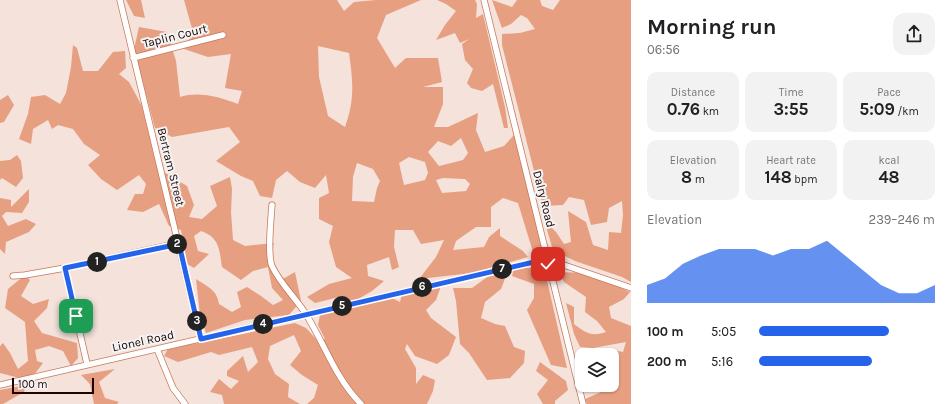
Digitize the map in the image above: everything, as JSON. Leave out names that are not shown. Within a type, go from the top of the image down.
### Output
[{"type":"street","name":"Bertram Street","points":[[120,0],[201,339]]},
{"type":"street","name":"Dalry Road","points":[[484,0],[583,404]]},
{"type":"street","name":"Taplin Court","points":[[133,58],[223,36]]},
{"type":"street","points":[[272,205],[270,254],[272,265],[283,283],[307,314],[342,380],[361,404]]},
{"type":"street","points":[[13,276],[65,268],[179,244]]},
{"type":"street","name":"Lionel Road","points":[[0,385],[307,314],[548,261],[555,262],[631,288]]},
{"type":"street","points":[[65,268],[87,364]]},
{"type":"street","points":[[157,349],[173,388],[185,404]]},
{"type":"shaded area","points":[[126,0],[141,0],[145,18],[134,16]]},
{"type":"shaded area","points":[[184,0],[337,0],[344,11],[354,2],[376,0],[421,0],[386,15],[377,38],[395,68],[406,58],[438,58],[442,82],[423,87],[443,87],[443,104],[434,127],[448,127],[478,113],[476,130],[485,152],[504,146],[514,135],[542,248],[533,252],[518,203],[503,198],[491,207],[491,227],[476,227],[456,241],[453,250],[484,247],[489,237],[500,228],[500,236],[523,251],[528,257],[472,273],[419,279],[436,257],[444,240],[421,244],[413,230],[395,230],[394,247],[399,267],[392,270],[389,257],[367,265],[368,276],[384,281],[372,291],[353,302],[339,297],[315,303],[307,297],[329,284],[352,278],[336,267],[329,242],[333,226],[319,219],[319,198],[329,193],[326,175],[315,188],[300,182],[287,171],[276,180],[272,198],[260,196],[253,181],[241,176],[216,161],[240,142],[229,127],[172,137],[155,128],[134,49],[139,27],[167,32],[176,61],[180,97],[187,95],[202,95],[217,97],[238,104],[242,91],[225,88],[231,54],[208,57],[184,49],[193,32]],"holes":[[[318,46],[349,53],[352,99],[345,127],[328,116],[319,77]],[[461,138],[468,153],[463,160],[439,166],[428,152],[438,141],[451,146]],[[409,157],[425,162],[428,173],[425,180],[404,185],[399,163]],[[357,163],[373,169],[380,181],[374,202],[352,201],[353,177]],[[443,178],[465,179],[470,184],[466,191],[442,193],[436,180]]]},
{"type":"shaded area","points":[[437,0],[475,0],[477,4],[476,18],[483,14],[505,107],[508,128],[504,128],[493,84],[482,91],[471,88],[467,83],[473,69],[465,60],[462,44],[469,39],[460,43],[455,33],[436,40],[456,11]]},
{"type":"shaded area","points":[[492,0],[512,7],[517,0],[540,0],[542,6],[553,10],[560,0],[631,0],[631,282],[622,277],[575,261],[553,250],[544,220],[556,232],[564,244],[571,242],[568,211],[586,222],[593,245],[608,250],[609,232],[621,233],[623,215],[622,201],[609,208],[607,222],[591,225],[584,200],[569,197],[563,205],[543,206],[502,45],[502,34],[520,33],[535,29],[527,18],[521,15],[511,24],[502,28]]},
{"type":"shaded area","points":[[73,45],[77,48],[83,71],[98,71],[113,52],[125,51],[126,68],[119,74],[129,82],[142,106],[157,168],[187,186],[194,205],[189,217],[202,219],[217,206],[210,186],[230,177],[232,189],[231,212],[233,240],[245,246],[274,243],[269,263],[281,280],[295,272],[301,301],[289,315],[245,320],[206,333],[200,315],[196,279],[214,292],[219,304],[232,312],[241,307],[237,292],[247,287],[273,305],[283,300],[272,288],[268,267],[253,271],[241,280],[222,267],[218,245],[212,237],[201,231],[194,236],[198,251],[209,254],[194,268],[187,264],[181,230],[169,226],[159,204],[143,212],[127,210],[135,194],[143,194],[146,184],[139,175],[117,190],[101,179],[88,165],[100,155],[84,144],[73,129],[58,125],[52,129],[48,120],[33,129],[31,144],[19,139],[28,114],[31,97],[45,95],[60,104],[66,93]]},
{"type":"shaded area","points":[[8,95],[14,105],[4,122],[0,123],[0,100]]},
{"type":"shaded area","points":[[17,155],[21,161],[23,178],[16,187],[2,178],[0,180],[0,161],[10,160]]},
{"type":"shaded area","points":[[29,189],[29,202],[22,213],[6,212],[2,216],[8,226],[26,219],[36,224],[29,232],[6,242],[5,254],[0,249],[0,198],[11,200],[11,207]]},
{"type":"shaded area","points":[[514,268],[536,268],[546,276],[567,368],[551,365],[527,310],[534,298],[534,284],[512,276]]},
{"type":"shaded area","points":[[559,272],[586,273],[630,292],[624,299],[609,307],[611,318],[631,326],[631,404],[587,404],[585,399],[601,392],[619,392],[619,351],[623,352],[626,342],[593,348],[580,347],[574,334],[566,303],[574,307],[574,324],[578,327],[585,332],[592,334],[606,332],[597,321],[585,312],[586,297],[564,282]]},
{"type":"shaded area","points":[[25,275],[30,280],[21,296],[33,304],[49,299],[47,308],[34,321],[42,333],[77,343],[78,358],[71,366],[63,351],[49,346],[35,350],[37,361],[43,363],[34,375],[19,378],[0,373],[0,346],[3,343],[18,369],[28,361],[25,322],[5,308],[8,289]]},
{"type":"shaded area","points":[[490,275],[506,276],[501,289],[485,302],[481,318],[495,324],[505,326],[514,347],[525,351],[524,363],[510,378],[487,380],[469,353],[460,344],[456,301],[453,288],[472,288]]},
{"type":"shaded area","points":[[441,286],[436,300],[426,310],[431,318],[456,337],[449,355],[437,364],[415,356],[407,344],[405,349],[416,368],[416,384],[423,375],[435,380],[433,391],[427,404],[307,404],[314,398],[318,385],[290,365],[301,351],[294,335],[270,346],[268,359],[275,374],[289,384],[288,397],[300,404],[224,404],[222,395],[210,392],[219,379],[231,389],[239,381],[227,376],[227,371],[243,356],[248,372],[258,362],[252,347],[219,355],[211,352],[178,362],[164,356],[169,347],[199,343],[295,323],[306,328],[317,340],[325,339],[318,325],[320,315],[368,300],[380,300],[388,296],[400,302],[402,293],[423,291]]},
{"type":"shaded area","points":[[540,362],[566,381],[568,390],[555,401],[555,404],[543,404],[537,394],[548,380],[536,371]]},
{"type":"shaded area","points":[[115,369],[99,382],[105,398],[119,402],[117,404],[94,404],[90,384],[81,375]]},
{"type":"shaded area","points":[[26,385],[24,392],[3,404],[0,404],[0,390]]},
{"type":"route","points":[[76,316],[65,268],[179,244],[201,339],[547,259],[548,264]]}]
